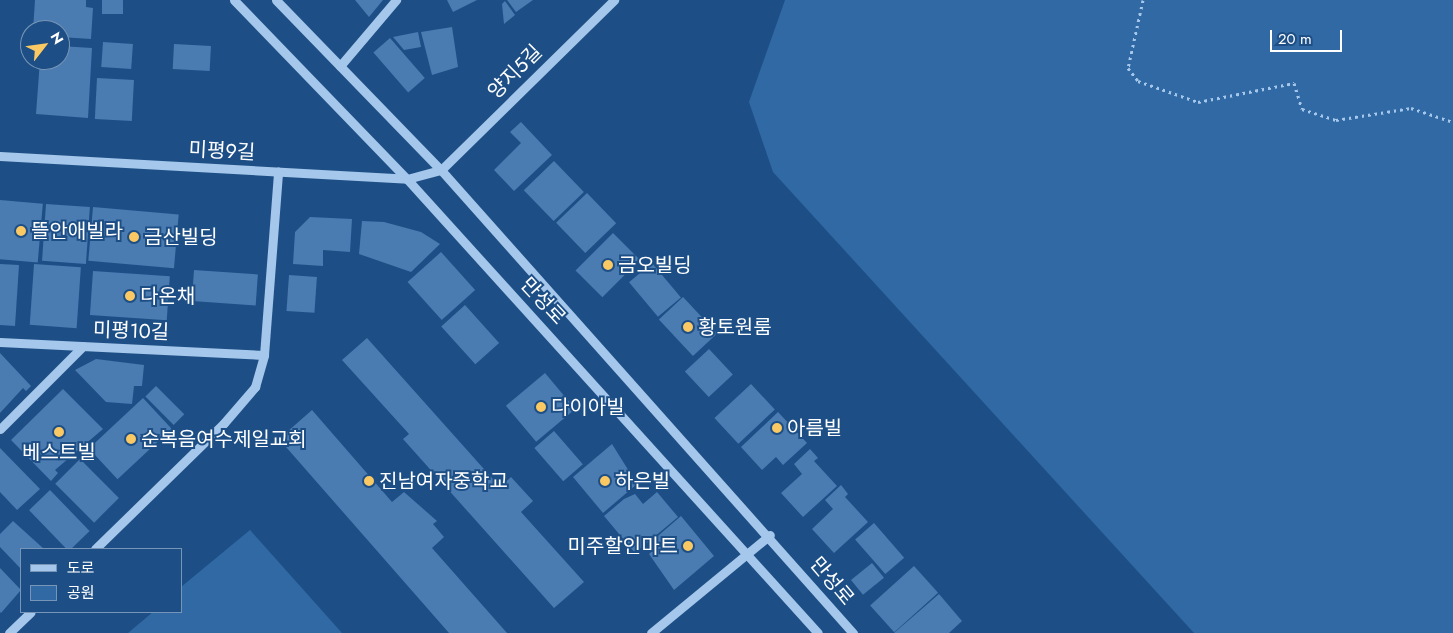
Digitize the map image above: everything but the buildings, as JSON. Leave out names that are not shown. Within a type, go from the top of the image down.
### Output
[{"type":"street","name":"만성로","points":[[234,0],[407,179],[749,552],[818,633]]},
{"type":"street","name":"만성로","points":[[276,0],[442,170],[770,535],[853,633]]},
{"type":"street","points":[[340,66],[396,0]]},
{"type":"street","name":"양지5길","points":[[442,170],[614,0]]},
{"type":"street","name":"미평9길","points":[[0,156],[407,179],[442,170]]},
{"type":"street","points":[[96,548],[248,396],[264,355],[278,172]]},
{"type":"street","points":[[0,342],[83,346]]},
{"type":"street","name":"미평10길","points":[[0,429],[83,346],[264,355]]},
{"type":"street","points":[[651,633],[770,535]]},
{"type":"street","points":[[9,633],[30,613]]},
{"type":"path","points":[[1143,0],[1128,68],[1138,81],[1198,102],[1294,83],[1302,108],[1336,120],[1411,108],[1453,122]]},
{"type":"green space","points":[[785,0],[1453,0],[1453,633],[1194,633],[773,172],[749,102]]},
{"type":"green space","points":[[250,530],[342,633],[128,633],[152,613],[182,613],[182,586]]},
{"type":"place","name":"뜰안애빌라","points":[[21,231]]},
{"type":"place","name":"금산빌딩","points":[[134,237]]},
{"type":"place","name":"금오빌딩","points":[[608,265]]},
{"type":"place","name":"다온채","points":[[130,296]]},
{"type":"place","name":"황토원룸","points":[[688,327]]},
{"type":"place","name":"다이아빌","points":[[541,407]]},
{"type":"place","name":"아름빌","points":[[777,428]]},
{"type":"place","name":"베스트빌","points":[[59,432]]},
{"type":"place","name":"순복음여수제일교회","points":[[131,439]]},
{"type":"place","name":"진남여자중학교","points":[[369,481]]},
{"type":"place","name":"하은빌","points":[[605,481]]},
{"type":"place","name":"미주할인마트","points":[[688,546]]}]
